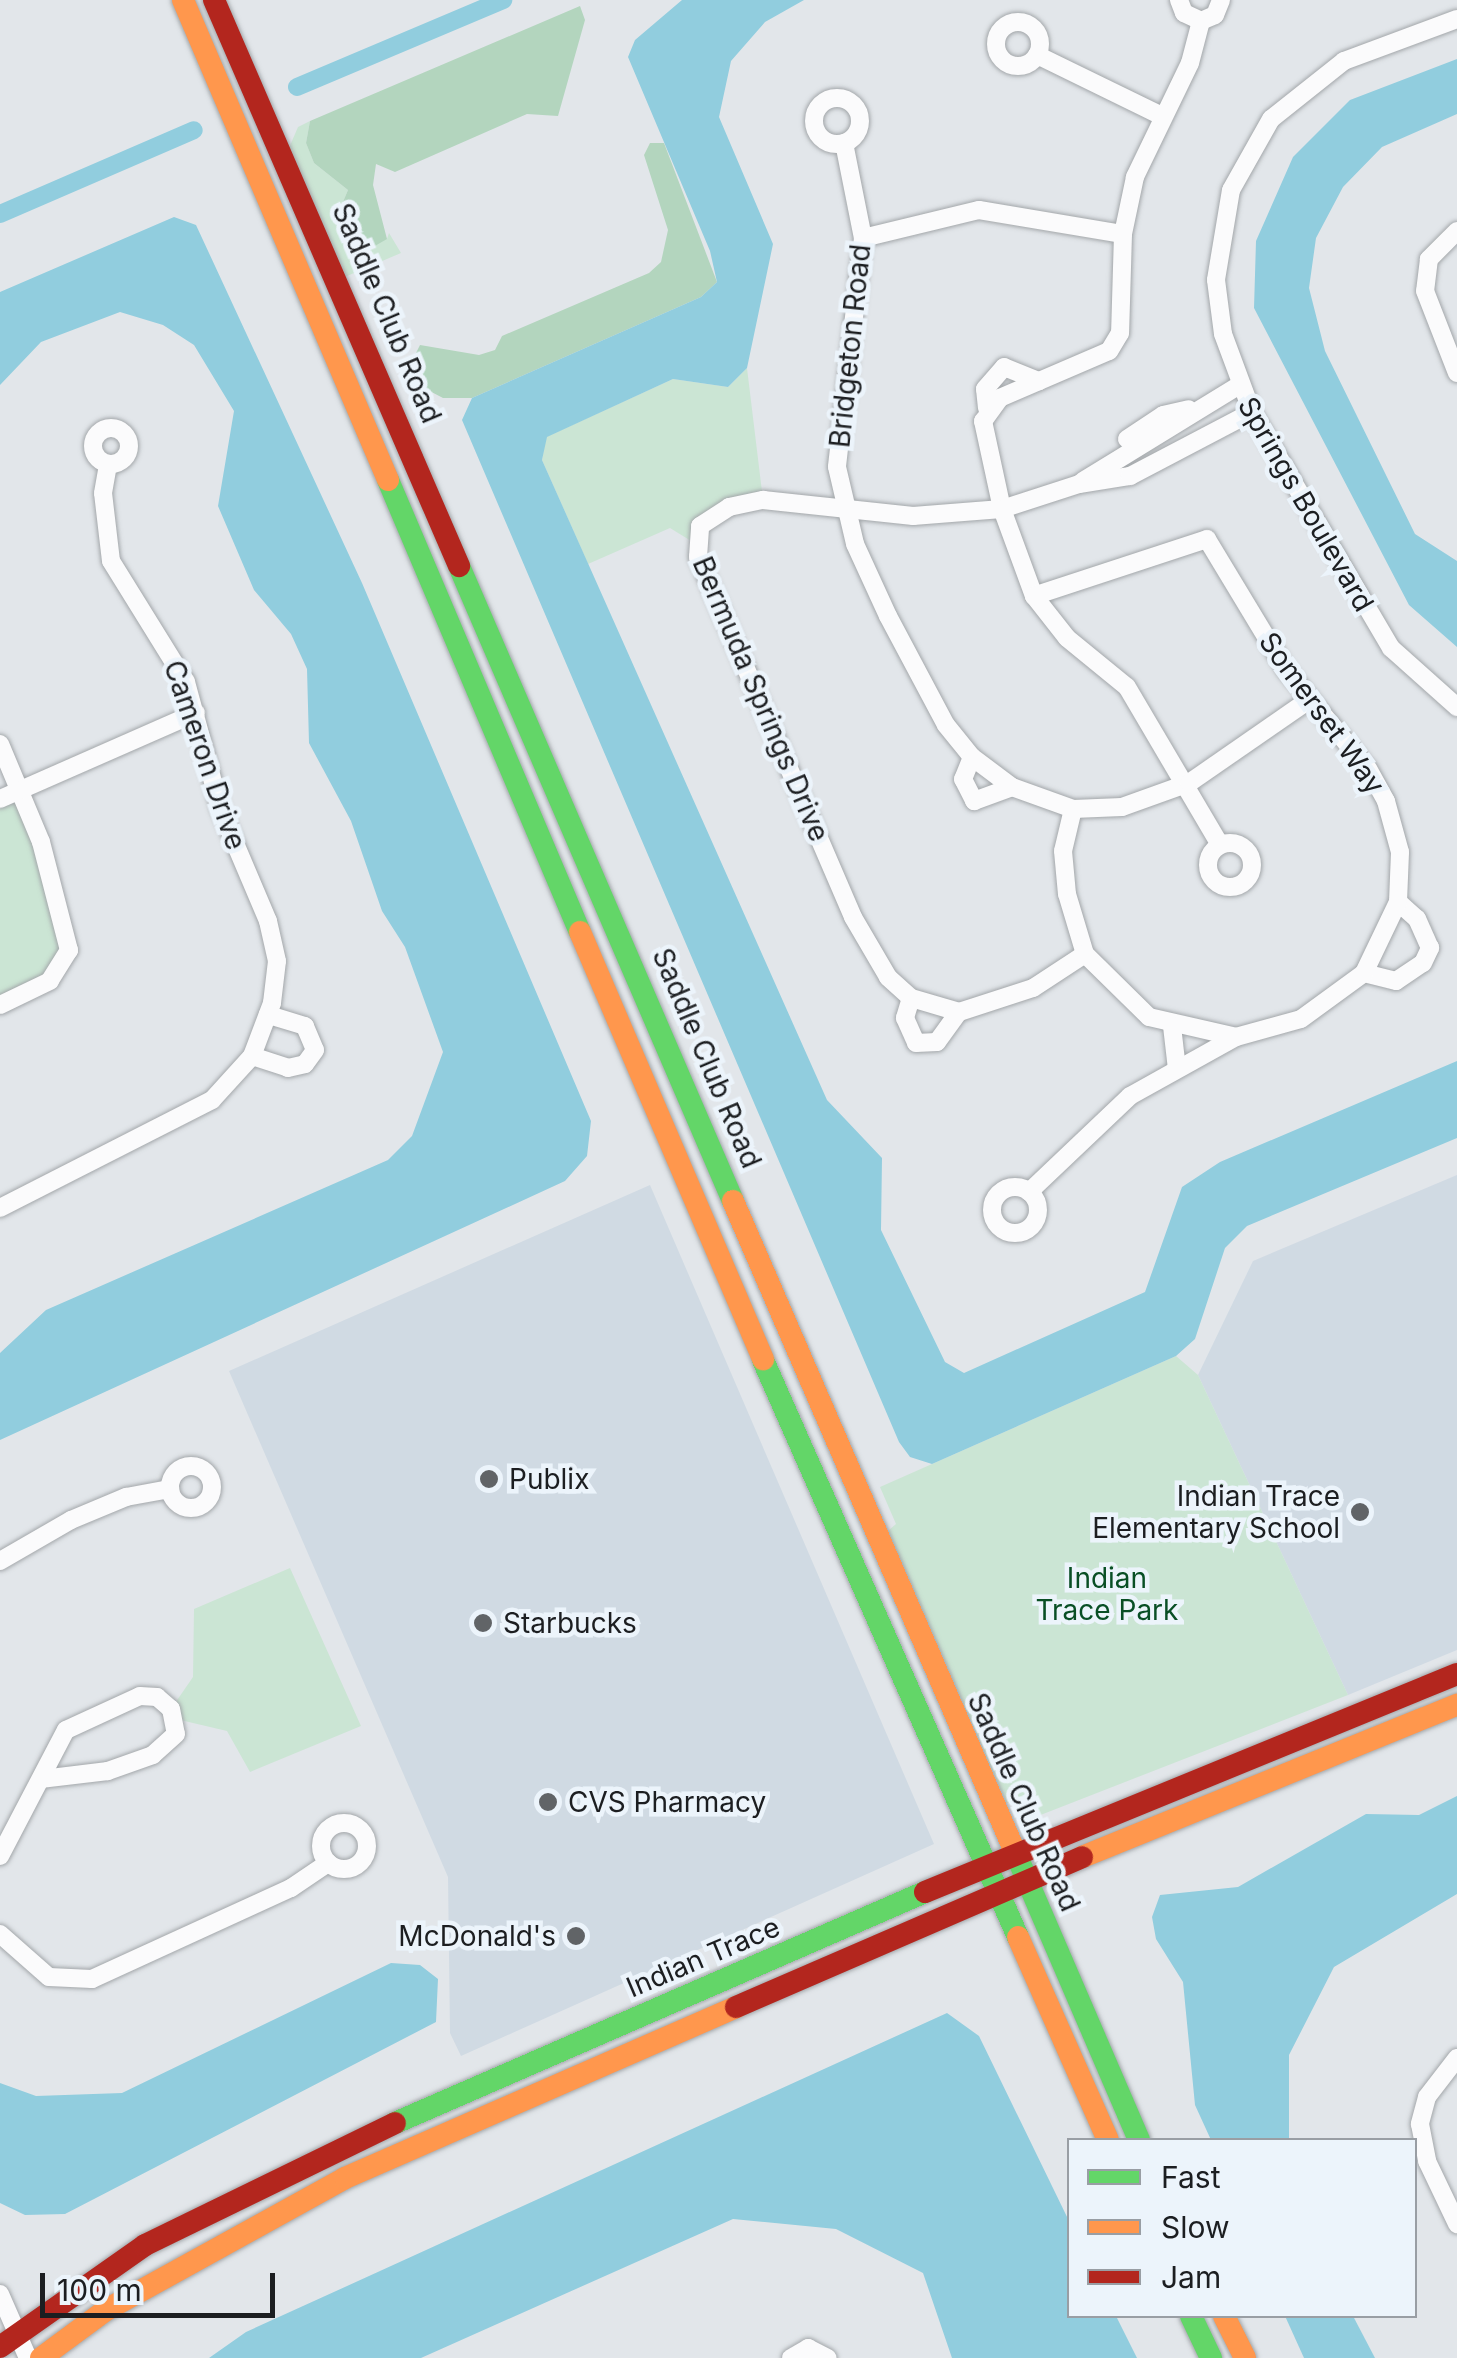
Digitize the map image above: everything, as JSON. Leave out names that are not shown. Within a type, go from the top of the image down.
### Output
[{"type":"street","points":[[184,0],[997,1894],[1107,2138]]},
{"type":"street","name":"Saddle Club Road","points":[[214,0],[1138,2138]]},
{"type":"street","points":[[1180,0],[1184,13],[1202,21],[1215,15],[1221,0]]},
{"type":"street","name":"Springs Boulevard","points":[[1457,18],[1384,44],[1298,92],[1272,119],[1231,190],[1216,280],[1238,386],[1252,412],[1391,648],[1457,707]]},
{"type":"street","points":[[987,408],[1109,351],[1120,333],[1123,234],[1134,177],[1160,114],[1190,63],[1202,21]]},
{"type":"street","points":[[1037,55],[1160,114]]},
{"type":"street","name":"Bridgeton Road","points":[[844,143],[863,238],[838,422],[837,466],[855,544],[888,616],[946,725],[972,758],[1012,787],[1073,809],[1122,807],[1190,783],[1309,700]]},
{"type":"street","points":[[863,238],[979,210],[1123,234]]},
{"type":"street","points":[[1457,231],[1429,259],[1425,291],[1457,373]]},
{"type":"street","points":[[1039,381],[1004,368],[986,389],[985,437],[1002,509],[1034,596],[1067,638],[1128,687],[1190,783],[1220,845]]},
{"type":"street","name":"Bermuda Springs Drive","points":[[1078,484],[1163,415],[1208,404],[1238,386]]},
{"type":"street","name":"Bermuda Springs Drive","points":[[1085,954],[1033,988],[959,1012],[937,1042],[916,1043],[905,1018],[911,998],[861,935],[698,557],[700,526],[729,507],[763,500],[913,516],[1002,509],[1078,484],[1130,476],[1252,412]]},
{"type":"street","name":"Cameron Drive","points":[[0,1208],[212,1100],[252,1056],[268,1016],[277,961],[268,920],[220,808],[196,713],[171,653],[110,562],[104,493],[108,464]]},
{"type":"street","name":"Somerset Way","points":[[1029,1192],[1130,1096],[1236,1037],[1300,1018],[1364,973],[1398,902],[1400,852],[1386,801],[1309,700],[1207,539],[1034,596]]},
{"type":"street","points":[[0,798],[196,713]]},
{"type":"street","points":[[0,744],[21,788],[68,926],[69,950],[50,981],[0,1005]]},
{"type":"street","name":"Bridgeton Road","points":[[972,758],[963,780],[974,801],[1012,787]]},
{"type":"street","points":[[1073,809],[1064,865],[1085,954],[1149,1016],[1172,1026],[1236,1037]]},
{"type":"street","points":[[1364,973],[1396,981],[1423,963],[1430,948],[1417,918],[1398,902]]},
{"type":"street","points":[[911,998],[959,1012]]},
{"type":"street","points":[[252,1056],[288,1068],[306,1064],[315,1050],[305,1026],[268,1016]]},
{"type":"street","points":[[1172,1026],[1176,1070]]},
{"type":"street","points":[[0,1562],[70,1520],[126,1497],[170,1489]]},
{"type":"street","name":"Indian Trace","points":[[4,2337],[145,2245],[256,2188],[1015,1853],[1457,1674]]},
{"type":"street","points":[[0,1856],[42,1779],[56,1742],[75,1724],[140,1696],[171,1709],[176,1734],[153,1755],[108,1772],[42,1779]]},
{"type":"street","name":"Indian Trace","points":[[41,2358],[106,2310],[345,2178],[1027,1880],[1457,1705]]},
{"type":"street","points":[[0,1934],[49,1977],[92,1980],[292,1888],[328,1863]]},
{"type":"street","points":[[1457,2058],[1428,2096],[1420,2124],[1427,2161],[1457,2224]]},
{"type":"street","points":[[0,2294],[4,2337],[28,2358]]},
{"type":"street","points":[[1192,2318],[1211,2358]]},
{"type":"street","points":[[1225,2318],[1245,2358]]},
{"type":"street","points":[[791,2358],[808,2348],[828,2358]]},
{"type":"shaded area","name":"Indian Trace Elementary School","points":[[1457,1175],[1457,1650],[1348,1695],[1198,1375],[1253,1261]]},
{"type":"shaded area","points":[[650,1185],[934,1844],[461,2056],[450,2033],[448,1877],[229,1371]]},
{"type":"green space","points":[[580,6],[585,20],[558,116],[527,114],[395,172],[376,164],[373,185],[387,239],[366,251],[347,246],[337,216],[348,190],[314,163],[306,143],[310,121]]},
{"type":"green space","points":[[310,121],[306,143],[314,163],[348,190],[337,216],[387,239],[389,233],[401,253],[340,279],[286,155],[298,127]]},
{"type":"green space","points":[[650,143],[664,143],[717,282],[701,297],[472,398],[443,398],[420,386],[409,367],[420,345],[479,355],[495,350],[502,336],[649,273],[661,262],[668,230],[644,155]]},
{"type":"green space","points":[[747,368],[763,500],[714,513],[696,544],[670,528],[588,564],[542,460],[546,437],[673,379],[728,387]]},
{"type":"green space","points":[[21,788],[68,926],[62,970],[0,1005],[0,799]]},
{"type":"green space","name":"Indian Trace Park","points":[[1176,1356],[1198,1375],[1348,1695],[1038,1816],[1006,1802],[888,1531],[896,1524],[880,1487]]},
{"type":"green space","points":[[290,1568],[361,1726],[250,1772],[227,1731],[176,1719],[171,1709],[193,1677],[194,1609]]},
{"type":"water","points":[[682,0],[804,0],[765,22],[731,61],[719,117],[773,244],[747,368],[728,387],[673,379],[547,437],[542,460],[827,1100],[882,1158],[881,1230],[945,1362],[964,1373],[1145,1292],[1182,1187],[1220,1162],[1457,1061],[1457,1138],[1247,1226],[1225,1248],[1195,1339],[1176,1356],[932,1464],[910,1457],[899,1442],[462,420],[472,398],[701,297],[717,282],[710,251],[628,57],[635,40]]},
{"type":"water","points":[[1457,59],[1457,114],[1382,147],[1343,187],[1316,238],[1309,288],[1325,351],[1415,534],[1457,561],[1457,647],[1409,605],[1254,308],[1256,241],[1293,157],[1350,100]]},
{"type":"water","points":[[174,217],[196,225],[362,583],[591,1121],[587,1156],[565,1181],[0,1440],[0,1353],[46,1310],[388,1160],[412,1136],[443,1052],[405,947],[382,911],[351,821],[309,743],[307,669],[291,634],[254,590],[218,506],[234,411],[194,345],[163,325],[120,312],[41,342],[0,385],[0,292]]},
{"type":"water","points":[[1457,1796],[1457,1894],[1334,1967],[1289,2055],[1289,2138],[1210,2138],[1195,2105],[1183,1982],[1156,1939],[1152,1917],[1160,1895],[1238,1887],[1366,1814],[1419,1815]]},
{"type":"water","points":[[391,1963],[420,1965],[438,1979],[436,2022],[65,2214],[25,2215],[0,2203],[0,2083],[36,2096],[122,2093]]},
{"type":"water","points":[[947,2013],[979,2036],[1067,2217],[1067,2318],[1117,2318],[1137,2358],[952,2358],[923,2273],[836,2229],[733,2219],[421,2358],[209,2358],[246,2332]]},
{"type":"water","points":[[1286,2318],[1354,2318],[1375,2358],[1304,2358]]},
{"type":"waterway","points":[[297,87],[503,0]]},
{"type":"waterway","points":[[0,214],[194,130]]},
{"type":"traffic: fast","points":[[388,480],[580,932]]},
{"type":"traffic: fast","points":[[459,566],[733,1201]]},
{"type":"traffic: fast","points":[[763,1360],[1018,1937]]},
{"type":"traffic: fast","points":[[1015,1852],[1138,2138]]},
{"type":"traffic: fast","points":[[395,2123],[925,1892]]},
{"type":"traffic: fast","points":[[1192,2318],[1211,2358]]},
{"type":"traffic: slow","points":[[183,0],[388,480]]},
{"type":"traffic: slow","points":[[580,932],[763,1360]]},
{"type":"traffic: slow","points":[[733,1201],[1015,1852]]},
{"type":"traffic: slow","points":[[1082,1857],[1457,1705]]},
{"type":"traffic: slow","points":[[1018,1937],[1107,2138]]},
{"type":"traffic: slow","points":[[41,2358],[106,2310],[345,2178],[736,2007]]},
{"type":"traffic: slow","points":[[1225,2318],[1245,2358]]},
{"type":"traffic: jam","points":[[214,0],[459,566]]},
{"type":"traffic: jam","points":[[925,1892],[1457,1674]]},
{"type":"traffic: jam","points":[[736,2007],[1082,1857]]},
{"type":"traffic: jam","points":[[0,2347],[145,2245],[395,2123]]},
{"type":"place","name":"Publix","points":[[489,1479]]},
{"type":"place","name":"Indian Trace Elementary School","points":[[1360,1512]]},
{"type":"place","name":"Starbucks","points":[[483,1623]]},
{"type":"place","name":"CVS Pharmacy","points":[[548,1802]]},
{"type":"place","name":"McDonald's","points":[[576,1936]]}]
